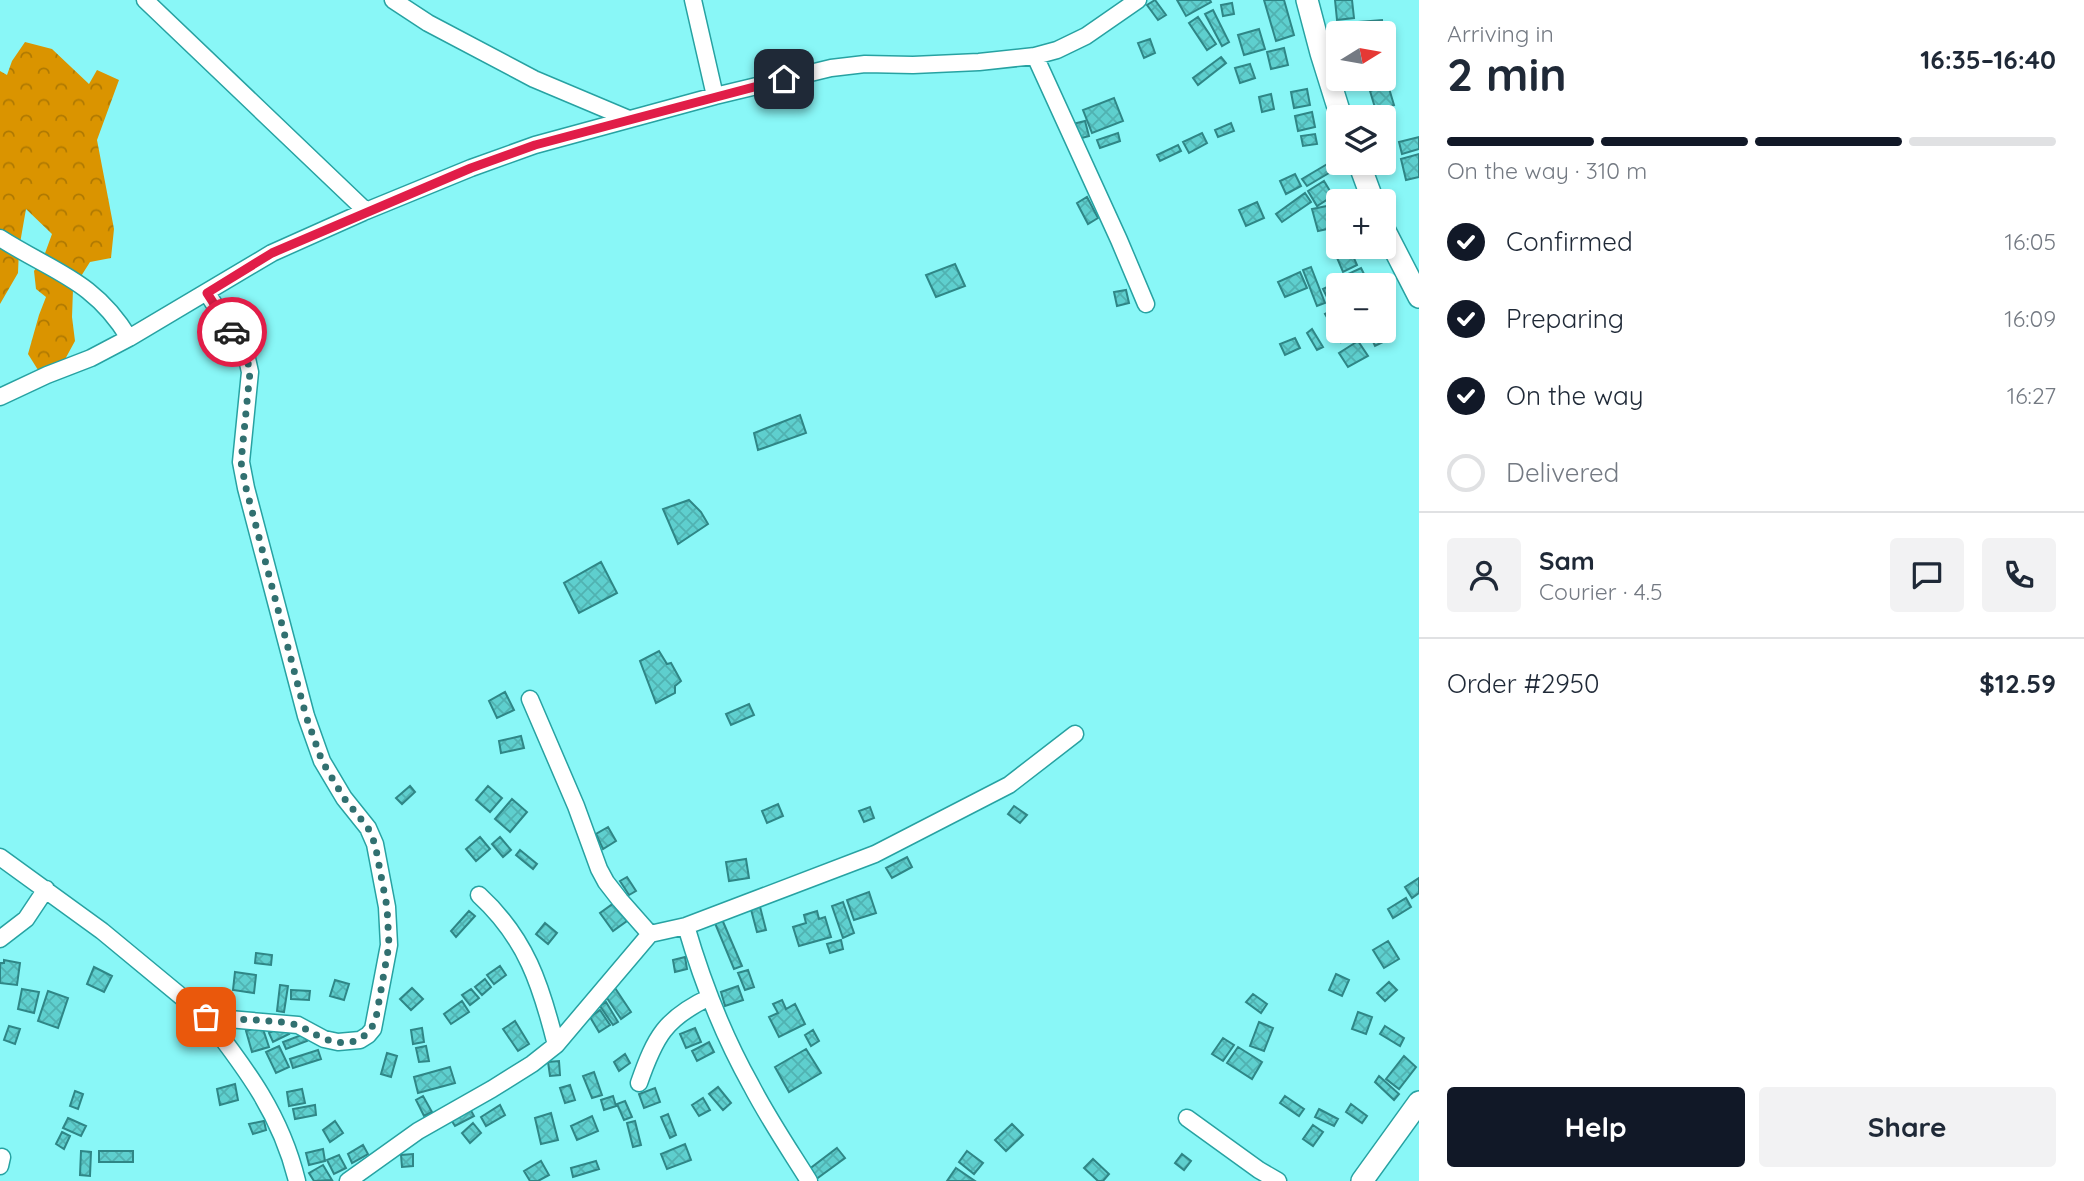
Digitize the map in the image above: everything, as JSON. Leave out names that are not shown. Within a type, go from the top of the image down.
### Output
[{"type":"main road","points":[[1307,0],[1337,105]]},
{"type":"main road","points":[[1396,252],[1419,297]]},
{"type":"main road","points":[[1362,1181],[1419,1102]]},
{"type":"street","points":[[145,0],[366,211]]},
{"type":"street","points":[[393,0],[428,23],[534,79],[629,119]]},
{"type":"street","points":[[693,0],[715,96]]},
{"type":"street","points":[[0,397],[91,358],[129,338],[272,253],[366,211],[535,145],[715,96],[831,68],[865,64],[979,62],[1035,56],[1057,50],[1086,36],[1138,0]]},
{"type":"street","points":[[1035,56],[1146,304]]},
{"type":"street","points":[[0,238],[24,254],[82,284],[116,317],[129,338]]},
{"type":"street","points":[[206,1017],[289,1023],[306,1028],[324,1039],[338,1042],[360,1040],[373,1029],[389,945],[387,907],[375,844],[368,828],[344,798],[322,761],[306,716],[246,488],[241,462],[250,372],[248,362],[207,293]]},
{"type":"street","points":[[530,699],[603,876],[650,934]]},
{"type":"street","points":[[348,1181],[418,1131],[492,1089],[556,1045],[650,934],[686,926],[875,854],[1009,785],[1075,734]]},
{"type":"street","points":[[0,857],[152,971],[206,1017],[262,1094],[272,1113],[297,1181]]},
{"type":"street","points":[[0,939],[26,919],[46,889]]},
{"type":"street","points":[[479,895],[509,929],[530,962],[548,1012],[556,1045]]},
{"type":"street","points":[[686,926],[709,996],[752,1087],[809,1181]]},
{"type":"street","points":[[639,1083],[654,1043],[667,1025],[687,1007],[709,996]]},
{"type":"street","points":[[1188,1118],[1278,1181]]},
{"type":"green space","points":[[25,42],[52,49],[89,84],[97,70],[119,80],[97,140],[114,229],[111,258],[90,262],[73,289],[75,341],[63,363],[38,370],[28,354],[46,297],[36,289],[34,271],[44,256],[52,234],[26,209],[18,273],[0,304],[0,71],[7,75],[12,61]]},
{"type":"building","points":[[1155,0],[1166,15],[1158,20],[1147,5]]},
{"type":"building","points":[[1177,0],[1210,0],[1211,2],[1186,16]]},
{"type":"building","points":[[1264,0],[1284,0],[1294,35],[1276,41]]},
{"type":"building","points":[[1335,0],[1352,0],[1354,18],[1337,20]]},
{"type":"building","points":[[1232,3],[1234,14],[1223,16],[1221,5]]},
{"type":"building","points":[[1213,10],[1229,42],[1222,46],[1205,14]]},
{"type":"building","points":[[1198,17],[1216,44],[1207,50],[1189,23]]},
{"type":"building","points":[[1259,29],[1265,49],[1244,55],[1238,35]]},
{"type":"building","points":[[1150,39],[1155,53],[1144,58],[1138,43]]},
{"type":"building","points":[[1284,48],[1288,65],[1271,69],[1267,52]]},
{"type":"building","points":[[1221,57],[1226,63],[1198,85],[1193,78]]},
{"type":"building","points":[[1250,64],[1255,78],[1240,83],[1235,68]]},
{"type":"building","points":[[1307,89],[1310,105],[1294,108],[1291,92]]},
{"type":"building","points":[[1370,91],[1390,91],[1394,105],[1374,105]]},
{"type":"building","points":[[1271,94],[1274,109],[1262,112],[1259,97]]},
{"type":"building","points":[[1114,98],[1123,121],[1092,133],[1083,110]]},
{"type":"building","points":[[1312,112],[1315,127],[1298,131],[1295,116]]},
{"type":"building","points":[[1085,121],[1089,136],[1078,139],[1073,124]]},
{"type":"building","points":[[1231,123],[1234,131],[1218,137],[1215,130]]},
{"type":"building","points":[[1118,133],[1120,141],[1100,148],[1097,140]]},
{"type":"building","points":[[1202,133],[1207,143],[1189,153],[1183,142]]},
{"type":"building","points":[[1315,134],[1317,144],[1303,146],[1301,136]]},
{"type":"building","points":[[1419,137],[1419,149],[1402,154],[1399,142]]},
{"type":"building","points":[[1178,145],[1181,151],[1160,161],[1157,155]]},
{"type":"building","points":[[1419,154],[1419,177],[1406,180],[1401,159]]},
{"type":"building","points":[[1326,165],[1326,175],[1307,186],[1302,179]]},
{"type":"building","points":[[1295,174],[1301,186],[1286,194],[1280,181]]},
{"type":"building","points":[[1324,181],[1329,189],[1326,189],[1326,200],[1317,206],[1308,191]]},
{"type":"building","points":[[1305,193],[1311,202],[1282,222],[1276,214]]},
{"type":"building","points":[[1087,197],[1098,218],[1088,224],[1077,203]]},
{"type":"building","points":[[1257,202],[1264,218],[1246,226],[1239,210]]},
{"type":"building","points":[[1326,206],[1326,229],[1318,231],[1312,209]]},
{"type":"building","points":[[1338,259],[1354,259],[1357,265],[1343,272]]},
{"type":"building","points":[[955,264],[965,286],[936,297],[926,275]]},
{"type":"building","points":[[1311,267],[1325,303],[1317,306],[1303,270]]},
{"type":"building","points":[[1361,268],[1364,273],[1350,273]]},
{"type":"building","points":[[1300,272],[1307,288],[1285,297],[1278,282]]},
{"type":"building","points":[[1126,290],[1129,303],[1117,306],[1114,292]]},
{"type":"building","points":[[1312,329],[1323,347],[1317,350],[1307,333]]},
{"type":"building","points":[[1295,338],[1300,348],[1285,355],[1280,344]]},
{"type":"building","points":[[1359,343],[1368,356],[1348,367],[1339,353]]},
{"type":"building","points":[[800,415],[806,433],[758,450],[754,433]]},
{"type":"building","points":[[689,500],[708,524],[678,544],[663,509]]},
{"type":"building","points":[[601,562],[617,593],[579,613],[564,583]]},
{"type":"building","points":[[659,651],[667,664],[671,663],[681,681],[675,686],[675,693],[656,703],[640,661]]},
{"type":"building","points":[[505,692],[514,710],[497,718],[489,701]]},
{"type":"building","points":[[749,704],[754,715],[731,725],[726,714]]},
{"type":"building","points":[[521,736],[524,748],[501,753],[499,741]]},
{"type":"building","points":[[410,786],[415,792],[402,804],[396,798]]},
{"type":"building","points":[[488,786],[502,798],[490,812],[476,800]]},
{"type":"building","points":[[512,799],[527,812],[510,832],[495,819]]},
{"type":"building","points":[[778,804],[783,816],[767,823],[762,811]]},
{"type":"building","points":[[1014,806],[1027,815],[1020,823],[1008,814]]},
{"type":"building","points":[[870,807],[874,818],[864,822],[859,811]]},
{"type":"building","points":[[608,827],[616,841],[603,849],[596,834]]},
{"type":"building","points":[[480,837],[490,849],[476,861],[466,849]]},
{"type":"building","points":[[500,837],[511,850],[503,857],[492,844]]},
{"type":"building","points":[[520,850],[537,864],[533,869],[516,855]]},
{"type":"building","points":[[907,857],[912,867],[892,878],[886,868]]},
{"type":"building","points":[[746,859],[749,878],[729,881],[726,862]]},
{"type":"building","points":[[627,877],[636,891],[629,895],[620,881]]},
{"type":"building","points":[[1419,878],[1419,893],[1412,898],[1405,887]]},
{"type":"building","points":[[869,892],[876,913],[854,920],[847,900]]},
{"type":"building","points":[[1406,898],[1411,907],[1393,918],[1388,909]]},
{"type":"building","points":[[758,899],[766,930],[757,932],[749,902]]},
{"type":"building","points":[[843,902],[854,933],[843,938],[832,906]]},
{"type":"building","points":[[614,903],[627,921],[613,931],[600,913]]},
{"type":"building","points":[[469,911],[475,916],[456,937],[451,931]]},
{"type":"building","points":[[817,911],[819,919],[825,917],[831,937],[799,946],[793,927],[806,923],[804,915]]},
{"type":"building","points":[[721,917],[742,966],[734,969],[714,921]]},
{"type":"building","points":[[545,923],[557,933],[548,944],[536,934]]},
{"type":"building","points":[[841,940],[843,949],[830,953],[827,944]]},
{"type":"building","points":[[1388,941],[1399,959],[1384,968],[1373,950]]},
{"type":"building","points":[[256,953],[272,955],[271,965],[255,963]]},
{"type":"building","points":[[685,957],[687,969],[675,972],[673,960]]},
{"type":"building","points":[[4,960],[20,963],[17,985],[0,983],[0,963],[4,963]]},
{"type":"building","points":[[500,966],[506,975],[494,984],[487,975]]},
{"type":"building","points":[[94,967],[112,976],[104,992],[87,984]]},
{"type":"building","points":[[748,970],[754,987],[745,990],[738,973]]},
{"type":"building","points":[[235,972],[256,975],[254,993],[233,990]]},
{"type":"building","points":[[1336,974],[1349,980],[1342,996],[1329,990]]},
{"type":"building","points":[[485,979],[491,987],[482,995],[475,987]]},
{"type":"building","points":[[335,980],[349,984],[344,1000],[330,996]]},
{"type":"building","points":[[1389,982],[1397,990],[1385,1001],[1377,993]]},
{"type":"building","points":[[280,985],[288,986],[284,1012],[277,1011]]},
{"type":"building","points":[[738,986],[743,1000],[725,1006],[721,992]]},
{"type":"building","points":[[412,988],[423,999],[411,1010],[400,999]]},
{"type":"building","points":[[615,988],[631,1012],[621,1019],[605,995]]},
{"type":"building","points":[[22,989],[39,992],[34,1013],[18,1009]]},
{"type":"building","points":[[471,989],[479,998],[470,1005],[462,995]]},
{"type":"building","points":[[291,990],[310,991],[309,1000],[291,999]]},
{"type":"building","points":[[48,991],[68,998],[58,1028],[38,1021]]},
{"type":"building","points":[[1253,994],[1267,1004],[1261,1013],[1246,1002]]},
{"type":"building","points":[[782,1000],[786,1009],[795,1004],[805,1024],[779,1037],[769,1017],[778,1013],[773,1004]]},
{"type":"building","points":[[462,1001],[469,1012],[451,1024],[444,1014]]},
{"type":"building","points":[[606,1002],[618,1022],[613,1025],[600,1006]]},
{"type":"building","points":[[600,1010],[610,1025],[599,1032],[590,1017]]},
{"type":"building","points":[[1358,1012],[1372,1017],[1366,1034],[1352,1029]]},
{"type":"building","points":[[515,1021],[529,1044],[518,1051],[503,1029]]},
{"type":"building","points":[[1259,1022],[1273,1028],[1264,1051],[1250,1046]]},
{"type":"building","points":[[284,1025],[289,1034],[273,1042],[269,1033]]},
{"type":"building","points":[[9,1026],[20,1029],[15,1044],[4,1040]]},
{"type":"building","points":[[262,1026],[269,1047],[252,1052],[246,1031]]},
{"type":"building","points":[[1385,1026],[1404,1038],[1400,1046],[1380,1034]]},
{"type":"building","points":[[422,1028],[424,1042],[413,1044],[411,1030]]},
{"type":"building","points":[[695,1028],[701,1042],[686,1048],[680,1034]]},
{"type":"building","points":[[813,1030],[819,1041],[811,1046],[805,1035]]},
{"type":"building","points":[[304,1034],[307,1041],[286,1049],[283,1042]]},
{"type":"building","points":[[1223,1038],[1234,1045],[1223,1061],[1212,1054]]},
{"type":"building","points":[[709,1042],[714,1052],[697,1061],[692,1051]]},
{"type":"building","points":[[279,1046],[289,1067],[276,1073],[266,1052]]},
{"type":"building","points":[[426,1046],[429,1061],[419,1062],[416,1048]]},
{"type":"building","points":[[1238,1047],[1262,1062],[1252,1079],[1227,1063]]},
{"type":"building","points":[[806,1049],[821,1073],[789,1092],[775,1067]]},
{"type":"building","points":[[318,1050],[321,1059],[293,1068],[290,1059]]},
{"type":"building","points":[[387,1053],[397,1056],[391,1077],[381,1074]]},
{"type":"building","points":[[625,1054],[630,1063],[619,1071],[614,1062]]},
{"type":"building","points":[[1404,1056],[1416,1067],[1399,1089],[1386,1079]]},
{"type":"building","points":[[559,1061],[560,1075],[550,1076],[548,1062]]},
{"type":"building","points":[[450,1067],[455,1083],[418,1093],[414,1077]]},
{"type":"building","points":[[594,1072],[602,1095],[592,1098],[583,1076]]},
{"type":"building","points":[[1379,1076],[1399,1094],[1394,1100],[1375,1082]]},
{"type":"building","points":[[235,1084],[238,1100],[220,1105],[217,1089]]},
{"type":"building","points":[[570,1085],[575,1100],[565,1103],[560,1088]]},
{"type":"building","points":[[718,1087],[731,1103],[723,1110],[709,1094]]},
{"type":"building","points":[[655,1088],[660,1102],[644,1108],[639,1094]]},
{"type":"building","points":[[302,1089],[305,1103],[289,1106],[287,1092]]},
{"type":"building","points":[[75,1091],[83,1094],[78,1109],[70,1106]]},
{"type":"building","points":[[423,1096],[432,1112],[424,1116],[416,1100]]},
{"type":"building","points":[[613,1096],[616,1106],[604,1110],[601,1100]]},
{"type":"building","points":[[1285,1096],[1304,1109],[1299,1116],[1280,1103]]},
{"type":"building","points":[[703,1098],[710,1110],[699,1116],[692,1105]]},
{"type":"building","points":[[625,1101],[632,1117],[624,1120],[617,1104]]},
{"type":"building","points":[[1351,1104],[1367,1116],[1362,1123],[1346,1112]]},
{"type":"building","points":[[315,1105],[316,1115],[295,1119],[293,1109]]},
{"type":"building","points":[[500,1105],[505,1115],[486,1126],[481,1117]]},
{"type":"building","points":[[469,1107],[474,1116],[455,1126],[450,1118]]},
{"type":"building","points":[[1319,1109],[1338,1119],[1334,1126],[1315,1117]]},
{"type":"building","points":[[551,1113],[558,1140],[541,1144],[535,1118]]},
{"type":"building","points":[[668,1114],[676,1135],[670,1138],[661,1117]]},
{"type":"building","points":[[592,1116],[598,1131],[577,1140],[571,1126]]},
{"type":"building","points":[[68,1118],[86,1126],[81,1136],[63,1128]]},
{"type":"building","points":[[264,1121],[266,1130],[253,1134],[249,1124]]},
{"type":"building","points":[[335,1121],[343,1133],[330,1142],[323,1130]]},
{"type":"building","points":[[635,1121],[641,1145],[633,1147],[627,1123]]},
{"type":"building","points":[[473,1123],[481,1133],[470,1143],[462,1133]]},
{"type":"building","points":[[1012,1124],[1023,1135],[1006,1151],[995,1140]]},
{"type":"building","points":[[1313,1125],[1323,1132],[1313,1146],[1303,1139]]},
{"type":"building","points":[[62,1132],[70,1136],[64,1149],[56,1144]]},
{"type":"building","points":[[685,1144],[691,1160],[667,1169],[661,1154]]},
{"type":"building","points":[[363,1145],[368,1154],[352,1163],[348,1154]]},
{"type":"building","points":[[837,1148],[845,1158],[815,1180],[808,1170]]},
{"type":"building","points":[[323,1149],[325,1161],[309,1165],[306,1153]]},
{"type":"building","points":[[81,1151],[91,1152],[90,1176],[80,1175]]},
{"type":"building","points":[[99,1151],[133,1151],[133,1162],[99,1162]]},
{"type":"building","points":[[967,1151],[983,1163],[974,1174],[959,1162]]},
{"type":"building","points":[[413,1154],[413,1166],[402,1167],[401,1155]]},
{"type":"building","points":[[1182,1154],[1191,1161],[1184,1170],[1175,1163]]},
{"type":"building","points":[[339,1155],[346,1168],[334,1174],[327,1160]]},
{"type":"building","points":[[1093,1159],[1109,1174],[1103,1181],[1098,1181],[1084,1168]]},
{"type":"building","points":[[541,1161],[549,1175],[538,1181],[530,1181],[524,1171]]},
{"type":"building","points":[[596,1161],[599,1169],[573,1177],[571,1168]]},
{"type":"building","points":[[323,1165],[332,1180],[314,1181],[309,1173]]},
{"type":"building","points":[[956,1168],[975,1181],[947,1181]]},
{"type":"way so far","points":[[206,1017],[289,1023],[306,1028],[324,1039],[338,1042],[360,1040],[373,1029],[389,945],[387,907],[375,844],[368,828],[344,798],[322,761],[306,716],[246,488],[241,462],[250,372],[246,354],[232,332]]},
{"type":"route","points":[[232,332],[207,293],[272,253],[366,211],[535,145],[784,79]]}]
